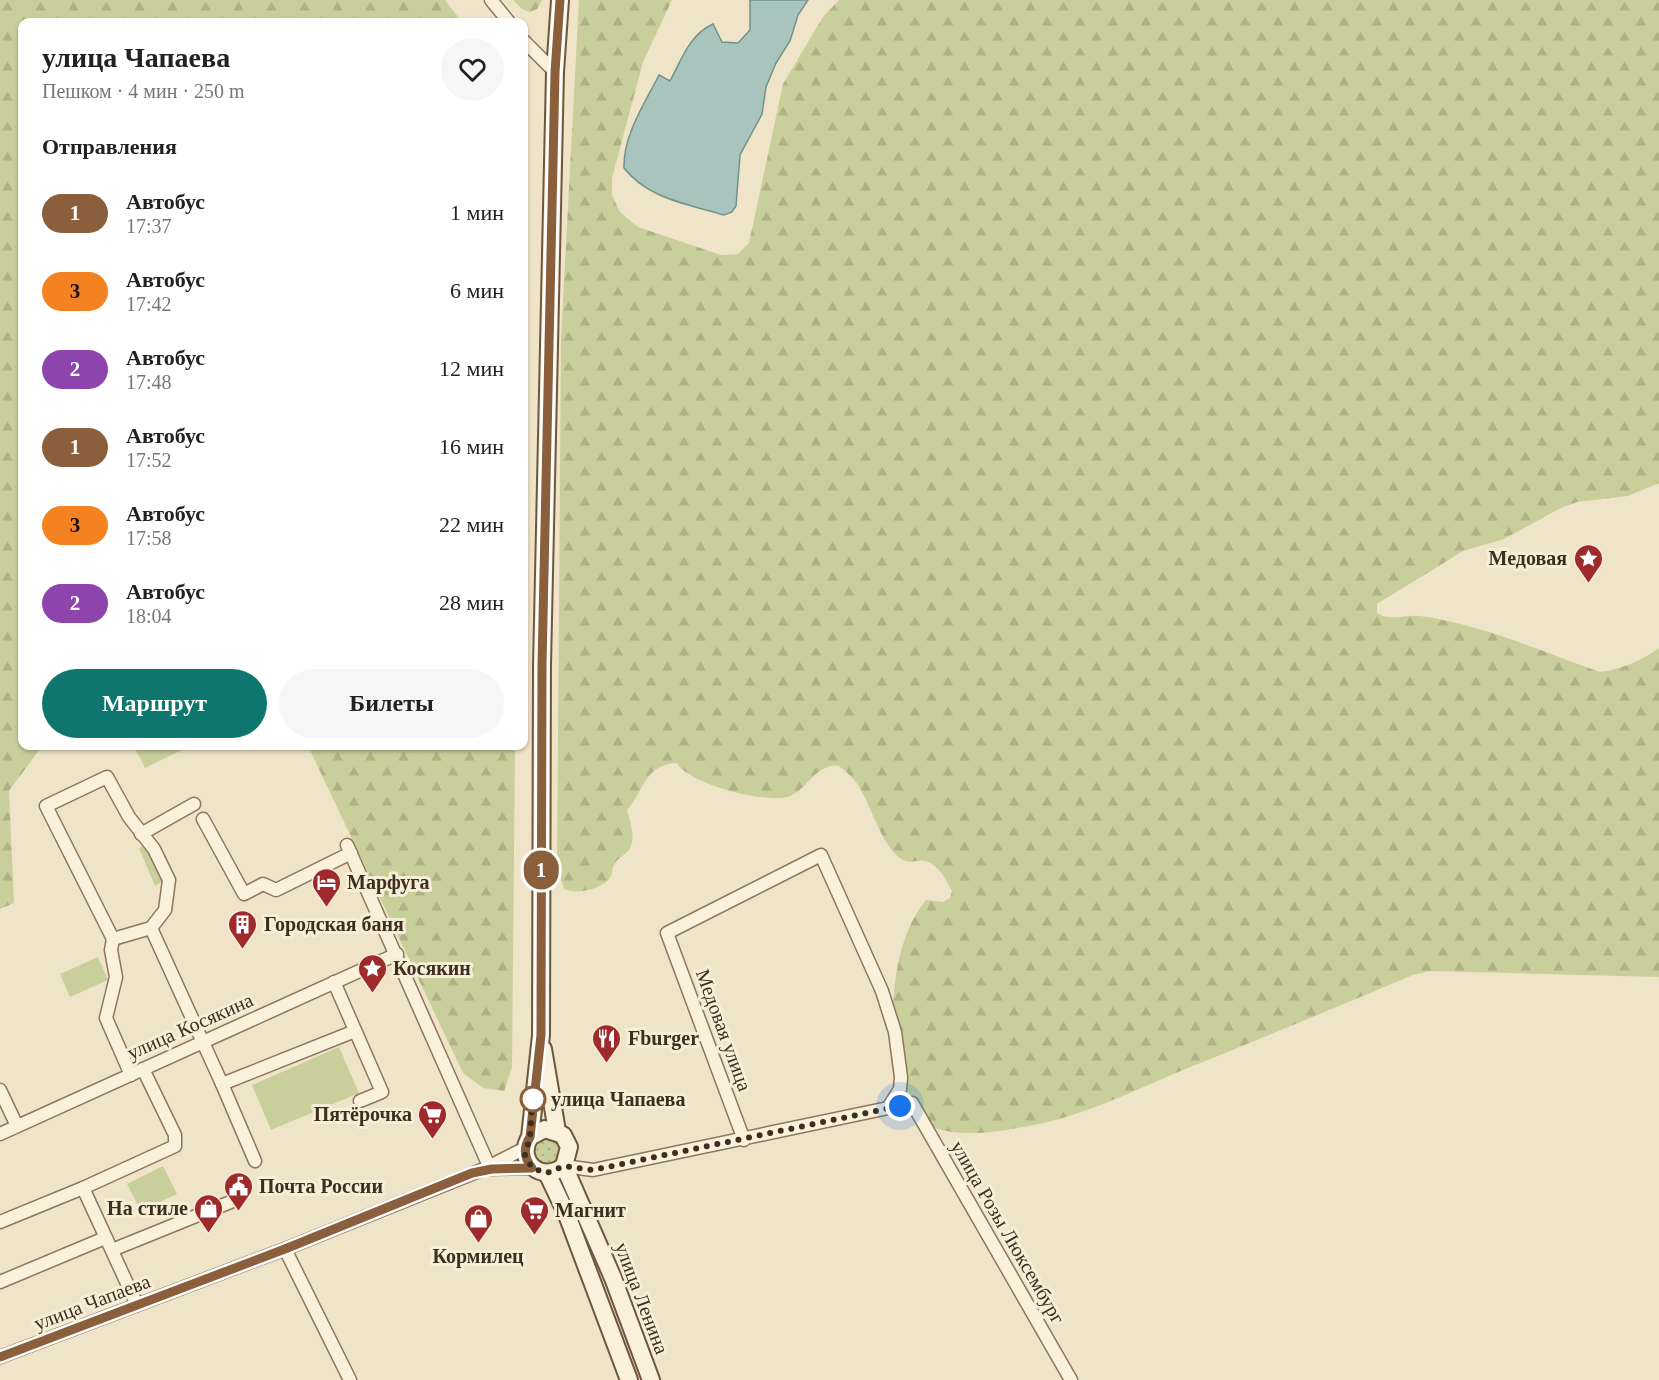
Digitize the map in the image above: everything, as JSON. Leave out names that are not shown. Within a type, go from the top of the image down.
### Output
[{"type":"main road","name":"улица Ленина","points":[[560,0],[555,72],[542,665],[541,1035],[528,1142],[528,1162],[540,1171],[567,1215],[629,1380]]},
{"type":"main road","name":"улица Ленина","points":[[541,1035],[557,1131],[569,1147],[564,1166],[612,1278],[651,1380]]},
{"type":"main road","points":[[528,1142],[545,1129],[557,1131]]},
{"type":"main road","points":[[540,1171],[564,1166]]},
{"type":"street","points":[[491,0],[506,18]]},
{"type":"street","points":[[528,45],[555,72]]},
{"type":"street","points":[[0,1222],[161,1154],[174,1146],[175,1135],[106,1018],[116,977],[111,950],[113,939],[46,806],[107,777],[129,818],[154,849],[170,880],[165,910],[152,928],[113,939]]},
{"type":"street","points":[[141,834],[194,804]]},
{"type":"street","points":[[202,819],[244,894],[263,884],[276,890],[349,849],[397,954],[487,1168]]},
{"type":"street","name":"Медовая улица","points":[[744,1140],[667,933],[821,855],[882,991],[895,1032],[901,1077],[900,1089],[888,1108]]},
{"type":"street","points":[[152,928],[205,1041],[255,1161]]},
{"type":"street","name":"улица Косякина","points":[[0,1134],[397,954]]},
{"type":"street","points":[[334,982],[382,1092],[360,1101]]},
{"type":"street","points":[[222,1084],[356,1031]]},
{"type":"street","points":[[0,1090],[16,1126]]},
{"type":"street","name":"улица Розы Люксембург","points":[[888,1108],[912,1103],[1071,1380]]},
{"type":"street","points":[[564,1166],[593,1170],[888,1108]]},
{"type":"street","points":[[487,1168],[528,1142]]},
{"type":"street","points":[[487,1168],[540,1171]]},
{"type":"street","name":"улица Чапаева","points":[[0,1357],[285,1249],[364,1215],[487,1168]]},
{"type":"street","points":[[83,1188],[137,1305]]},
{"type":"street","points":[[112,1250],[238,1199]]},
{"type":"street","points":[[0,1282],[105,1238]]},
{"type":"street","points":[[285,1249],[350,1380]]},
{"type":"green space","points":[[0,0],[445,0],[459,18],[18,18],[18,750],[39,750],[9,791],[14,903],[0,909]]},
{"type":"green space","points":[[513,0],[542,0],[537,9],[530,12],[522,9]]},
{"type":"green space","points":[[579,0],[672,0],[643,62],[612,178],[612,195],[620,212],[638,227],[721,255],[738,254],[749,243],[783,84],[823,17],[839,0],[1659,0],[1659,483],[1628,496],[1577,502],[1561,508],[1504,539],[1463,551],[1377,604],[1377,613],[1387,617],[1420,616],[1466,625],[1600,672],[1631,664],[1659,648],[1659,977],[1429,971],[1413,975],[1072,1115],[1053,1121],[993,1132],[963,1133],[935,1128],[914,1116],[907,1108],[895,1082],[892,1051],[894,993],[901,952],[907,933],[915,915],[926,900],[943,902],[950,898],[952,891],[941,873],[929,862],[910,862],[901,859],[894,852],[881,834],[856,782],[839,766],[824,768],[797,792],[779,798],[765,798],[729,791],[696,778],[684,771],[677,763],[658,768],[647,779],[627,810],[631,823],[631,846],[614,864],[608,881],[590,890],[569,891],[564,889],[557,866],[561,338]]},
{"type":"green space","points":[[136,750],[182,750],[145,768]]},
{"type":"green space","points":[[310,750],[515,750],[512,1068],[504,1091],[483,1088],[463,1073]]},
{"type":"green space","points":[[146,844],[167,878],[155,886],[139,848]]},
{"type":"green space","points":[[98,957],[108,980],[70,997],[60,974]]},
{"type":"green space","points":[[339,1047],[359,1093],[271,1130],[252,1085]]},
{"type":"green space","points":[[548,1139],[556,1143],[560,1151],[556,1159],[548,1163],[540,1159],[536,1151],[540,1143]]},
{"type":"green space","points":[[163,1166],[177,1194],[141,1211],[127,1184]]},
{"type":"water","points":[[750,0],[808,0],[798,15],[790,41],[776,63],[766,87],[762,114],[740,155],[736,206],[732,212],[724,215],[670,199],[645,187],[624,168],[625,156],[631,131],[659,75],[670,81],[692,41],[713,24],[722,42],[738,43],[750,30]]},
{"type":"bus line","name":"1","points":[[0,1357],[285,1249],[472,1173],[492,1169],[532,1168],[525,1155],[525,1148],[530,1137],[535,1072],[541,1035],[542,665],[554,211],[555,72],[560,0]]},
{"type":"place","name":"Медовая","points":[[1588,584]]},
{"type":"place","name":"Марфуга","points":[[326,908]]},
{"type":"place","name":"Городская баня","points":[[243,950]]},
{"type":"place","name":"Косякин","points":[[372,994]]},
{"type":"place","name":"Fburger","points":[[607,1064]]},
{"type":"place","name":"улица Чапаева","points":[[533,1099]]},
{"type":"place","name":"Пятёрочка","points":[[433,1140]]},
{"type":"place","name":"Почта России","points":[[238,1212]]},
{"type":"place","name":"На стиле","points":[[209,1234]]},
{"type":"place","name":"Магнит","points":[[534,1236]]},
{"type":"place","name":"Кормилец","points":[[478,1244]]},
{"type":"route","points":[[533,1099],[533,1095],[530,1137],[525,1148],[525,1155],[532,1168],[542,1173],[554,1173],[564,1166],[593,1170],[900,1106]]}]
